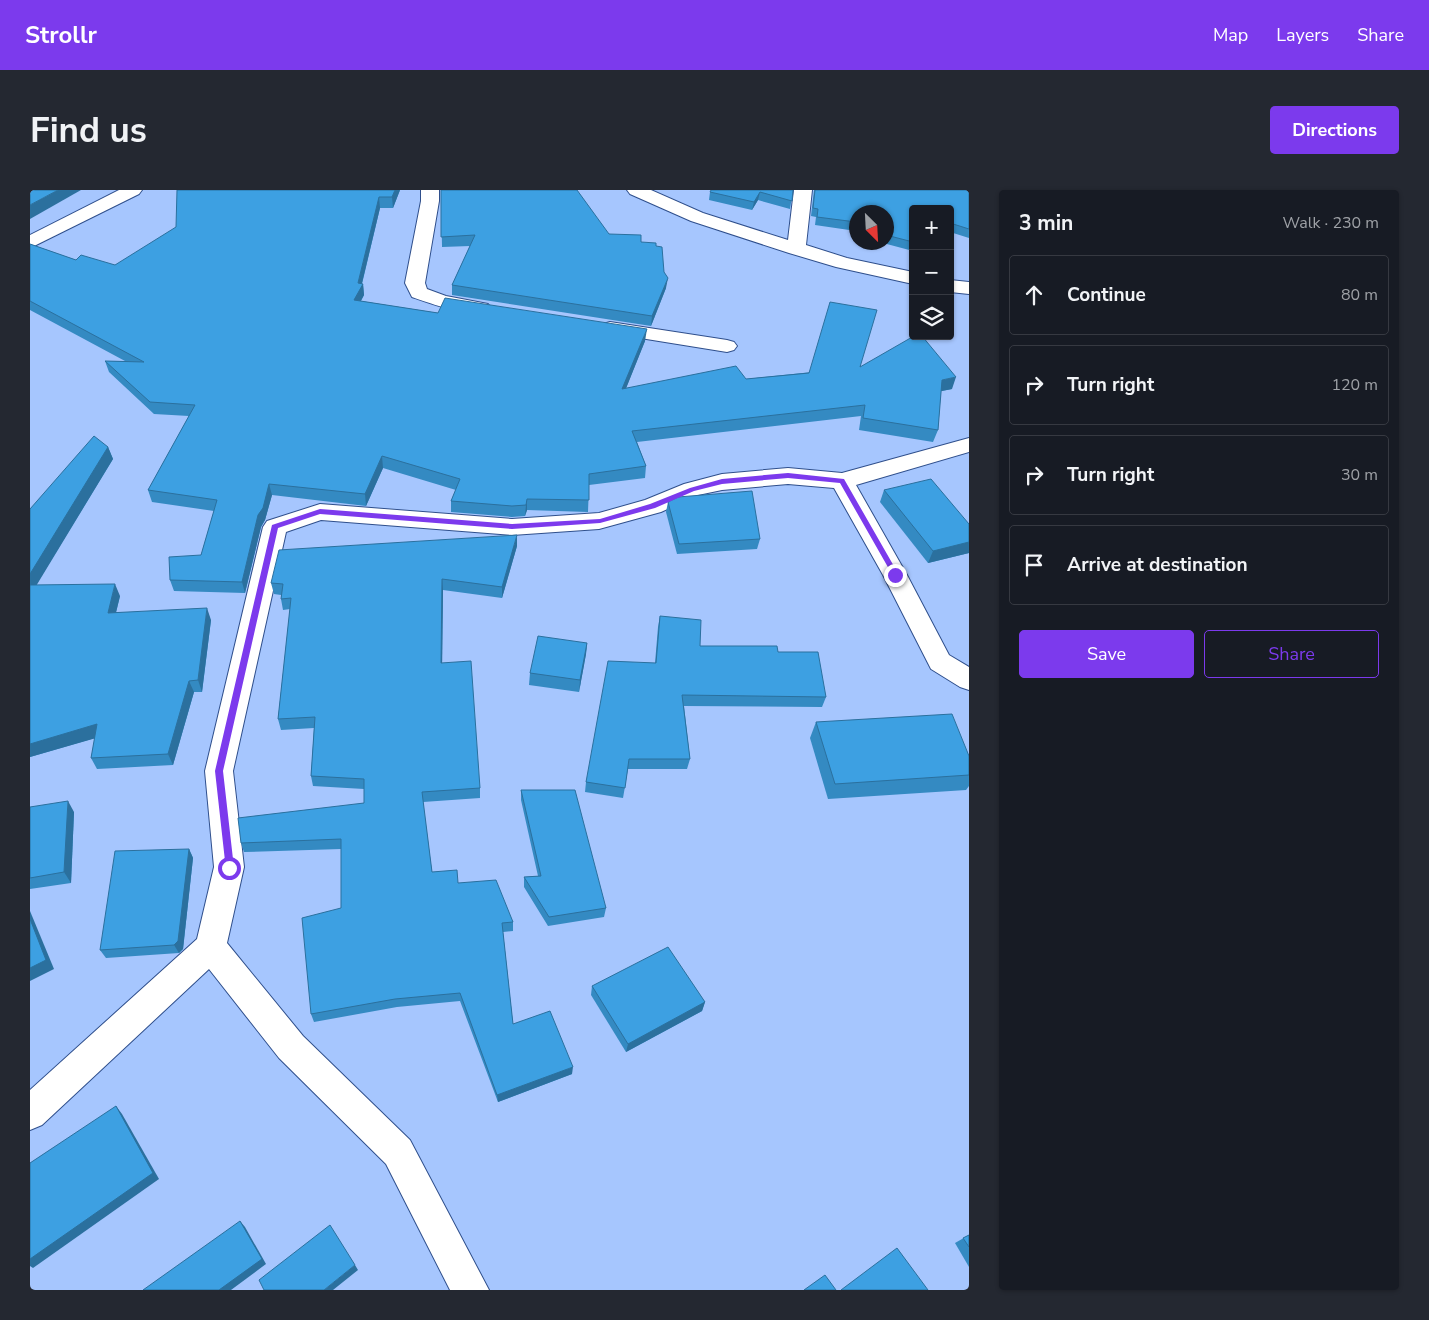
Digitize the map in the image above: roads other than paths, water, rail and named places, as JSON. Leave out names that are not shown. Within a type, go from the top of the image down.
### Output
[{"type":"street","points":[[30,242],[133,190]]},
{"type":"street","points":[[430,190],[430,201],[414,283],[419,293],[442,301],[501,311]]},
{"type":"street","points":[[636,190],[697,217],[843,263],[909,277]]},
{"type":"street","points":[[796,248],[803,190]]},
{"type":"street","points":[[954,286],[969,288]]},
{"type":"street","points":[[589,325],[727,346]]},
{"type":"street","points":[[30,1113],[211,947],[229,868],[219,771],[275,527],[320,512],[512,527],[600,521],[653,506],[692,489],[722,482],[788,476],[842,481],[969,445]]},
{"type":"street","points":[[842,481],[895,575],[940,662],[969,680]]},
{"type":"street","points":[[211,947],[291,1047],[398,1152],[470,1290]]}]
